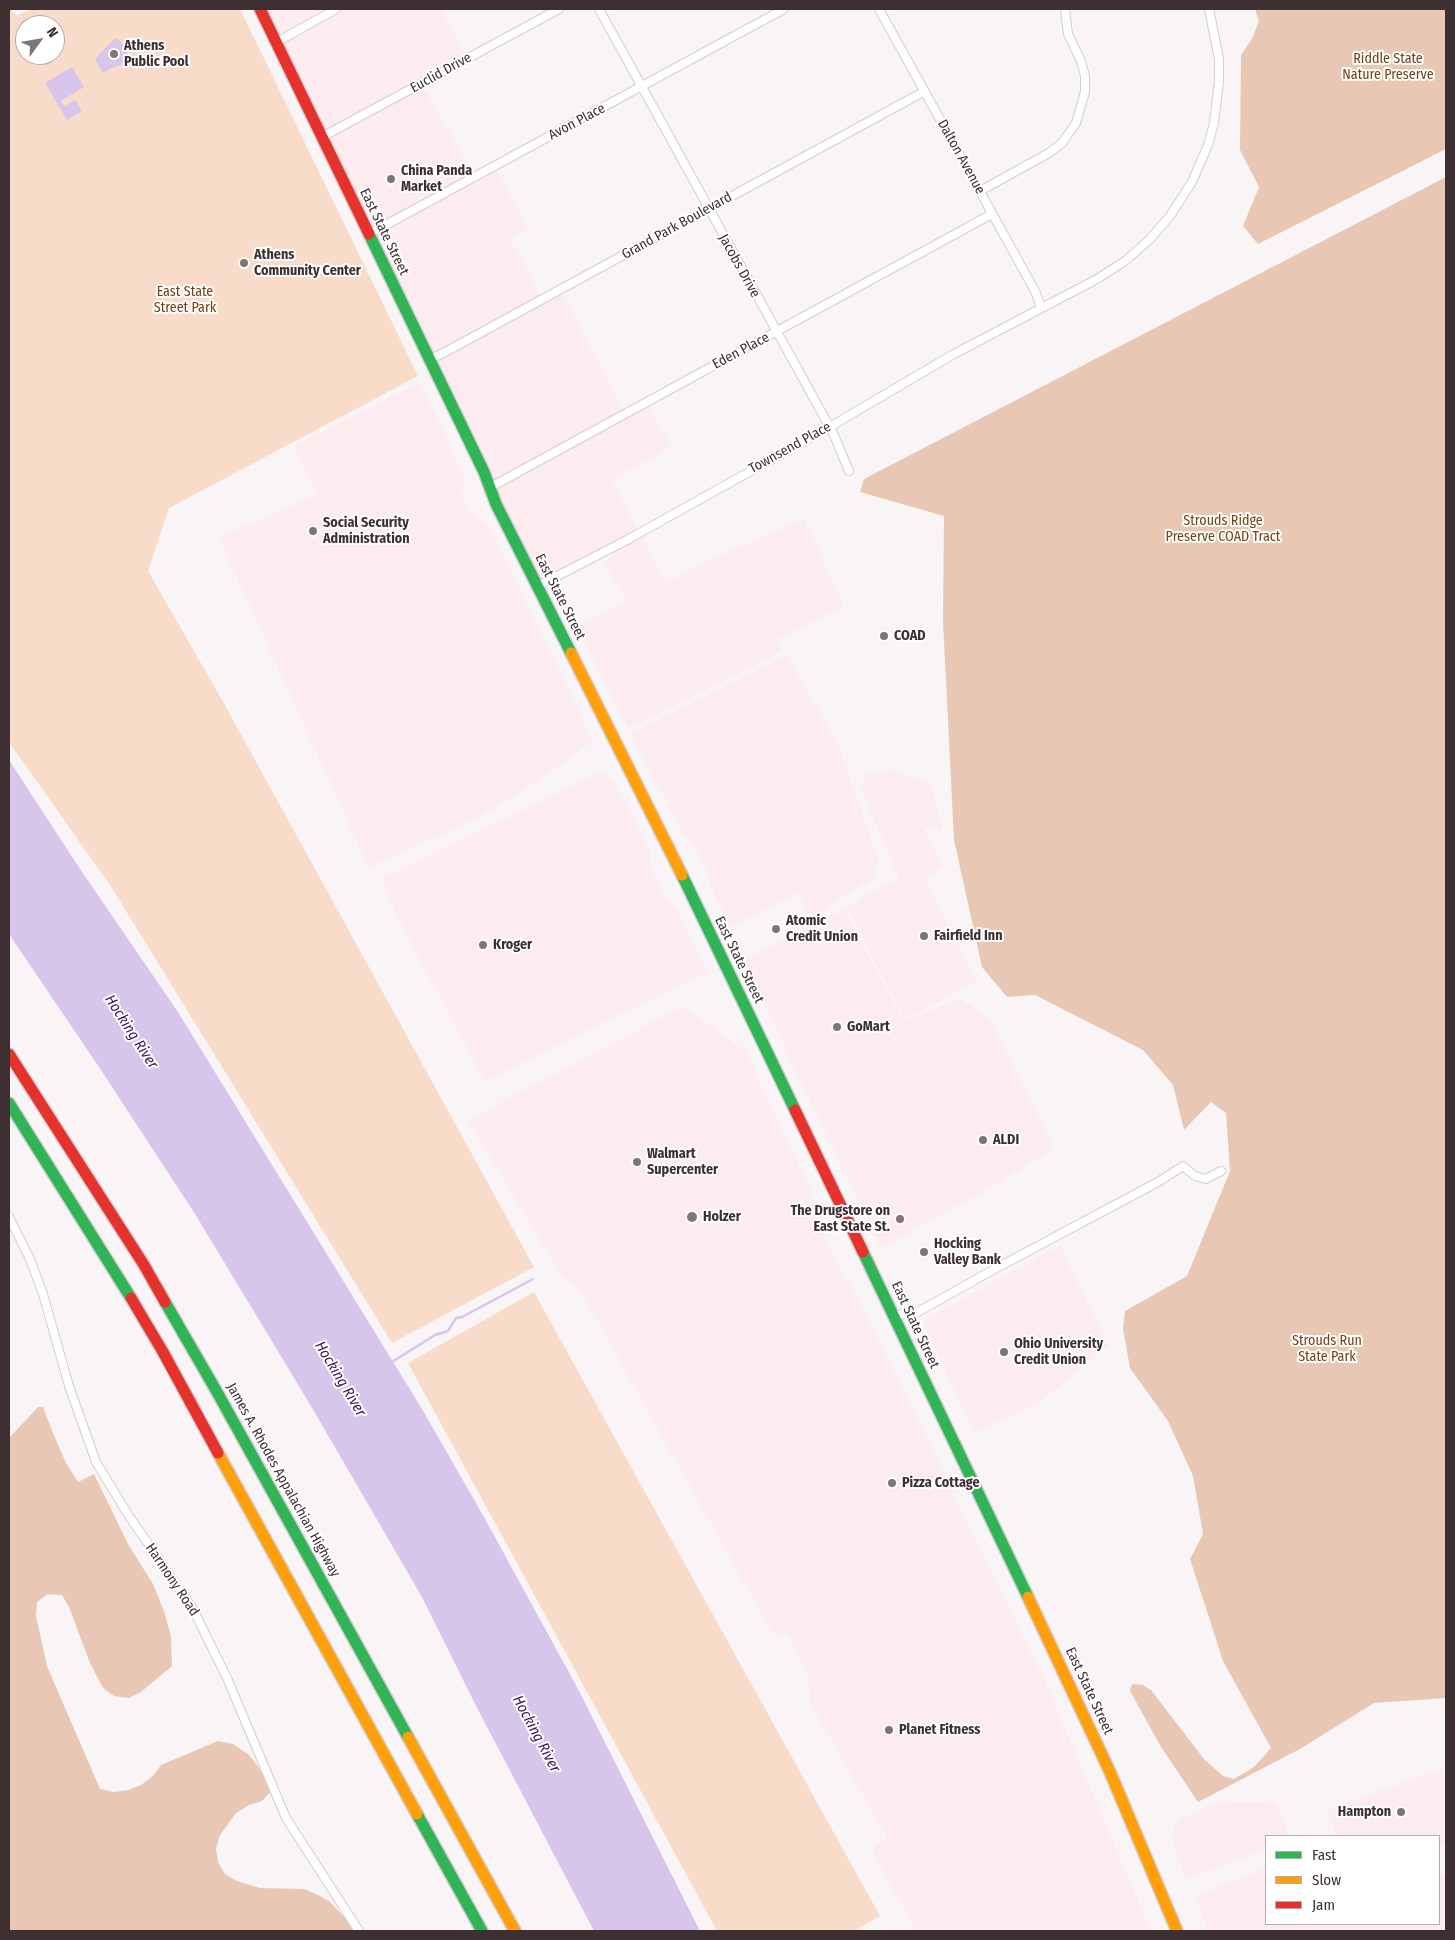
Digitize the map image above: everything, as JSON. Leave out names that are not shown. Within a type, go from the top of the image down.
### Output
[{"type":"main road","name":"East State Street","points":[[260,9],[482,468],[496,504],[687,885],[1069,1681],[1177,1931]]},
{"type":"main road","name":"James A. Rhodes Appalachian Highway","points":[[9,1054],[144,1265],[217,1392],[515,1931]]},
{"type":"main road","points":[[9,1103],[109,1261],[173,1369],[482,1931]]},
{"type":"street","points":[[276,42],[336,9]]},
{"type":"street","name":"Euclid Drive","points":[[322,137],[559,9]]},
{"type":"street","name":"Jacobs Drive","points":[[599,9],[842,452],[850,471]]},
{"type":"street","name":"Avon Place","points":[[369,234],[784,9]]},
{"type":"street","name":"Dalton Avenue","points":[[879,9],[1038,296],[1041,307]]},
{"type":"street","points":[[980,191],[1049,153],[1062,143],[1076,123],[1085,92],[1085,76],[1081,60],[1068,34],[1065,9]]},
{"type":"street","name":"Townsend Place","points":[[538,586],[626,540],[828,428],[952,355],[1041,307],[1055,302],[1125,261],[1149,240],[1165,222],[1192,182],[1208,145],[1218,101],[1218,59],[1209,9]]},
{"type":"street","name":"Grand Park Boulevard","points":[[429,360],[709,210],[925,91]]},
{"type":"street","name":"Eden Place","points":[[489,488],[992,214]]},
{"type":"street","points":[[894,1316],[916,1313],[1158,1182],[1183,1166],[1195,1176],[1206,1179],[1221,1170]]},
{"type":"street","name":"Harmony Road","points":[[9,1217],[37,1279],[68,1386],[96,1462],[127,1513],[193,1609],[226,1678],[286,1818],[342,1908],[359,1931]]},
{"type":"shaded area","points":[[260,9],[441,9],[468,58],[422,84],[477,182],[497,170],[528,228],[510,239],[542,299],[560,290],[626,414],[647,403],[671,447],[612,480],[640,533],[538,586]]},
{"type":"shaded area","points":[[419,383],[466,479],[460,493],[471,514],[489,525],[593,741],[548,774],[481,816],[369,868],[219,538],[317,494],[294,446]]},
{"type":"shaded area","points":[[804,519],[844,606],[779,639],[780,652],[628,728],[576,626],[626,601],[605,561],[642,535],[665,583],[706,561]]},
{"type":"shaded area","points":[[787,655],[839,747],[879,862],[872,879],[838,900],[813,921],[799,893],[730,928],[694,842],[684,837],[631,733]]},
{"type":"shaded area","points":[[605,770],[620,793],[651,854],[648,864],[663,895],[676,907],[708,972],[485,1081],[397,916],[382,878]]},
{"type":"shaded area","points":[[891,770],[931,783],[943,830],[923,827],[943,868],[925,878],[977,982],[904,1019],[847,906],[899,878],[860,787],[866,774]]},
{"type":"shaded area","points":[[844,909],[903,1021],[961,999],[989,1019],[1054,1149],[998,1183],[881,1248],[743,960]]},
{"type":"shaded area","points":[[684,1006],[745,1051],[812,1194],[815,1219],[883,1349],[1044,1679],[1151,1931],[916,1931],[872,1850],[887,1837],[811,1704],[807,1673],[786,1633],[773,1634],[581,1291],[561,1275],[468,1120]]},
{"type":"shaded area","points":[[1060,1245],[1108,1346],[1039,1403],[974,1433],[923,1321]]},
{"type":"shaded area","points":[[1446,1768],[1446,1843],[1440,1846],[1440,1835],[1337,1835],[1327,1809]]},
{"type":"shaded area","points":[[1275,1801],[1290,1835],[1265,1835],[1265,1849],[1185,1879],[1171,1835],[1178,1819],[1218,1803]]},
{"type":"shaded area","points":[[1265,1868],[1265,1925],[1440,1925],[1440,1875],[1446,1873],[1446,1931],[1208,1931],[1195,1896]]},
{"type":"green space","name":"East State Street Park","points":[[9,9],[15,15],[15,65],[65,65],[65,15],[18,15],[31,9],[240,9],[418,376],[169,508],[148,571],[222,700],[534,1267],[392,1343],[110,885],[9,742]]},
{"type":"green space","name":"Riddle State Nature Preserve","points":[[1255,9],[1446,9],[1446,149],[1258,244],[1243,226],[1259,187],[1240,150],[1241,55],[1252,39],[1259,21]]},
{"type":"green space","points":[[1446,177],[1446,1698],[1374,1703],[1300,1749],[1198,1802],[1161,1747],[1130,1691],[1132,1684],[1143,1685],[1151,1690],[1204,1759],[1223,1776],[1234,1779],[1254,1767],[1271,1748],[1223,1661],[1190,1559],[1203,1534],[1193,1476],[1168,1421],[1130,1368],[1123,1329],[1125,1311],[1187,1276],[1230,1171],[1226,1113],[1211,1102],[1184,1130],[1173,1085],[1143,1050],[1035,995],[1007,997],[982,967],[954,840],[943,621],[944,516],[860,492],[864,479]]},
{"type":"green space","points":[[534,1292],[880,1916],[854,1931],[717,1931],[408,1363]]},
{"type":"green space","points":[[38,1407],[43,1407],[66,1463],[78,1482],[94,1474],[128,1544],[153,1584],[164,1611],[171,1636],[172,1666],[141,1692],[129,1698],[114,1696],[103,1688],[90,1663],[69,1607],[62,1595],[48,1594],[37,1602],[36,1616],[47,1666],[100,1789],[114,1792],[128,1790],[141,1785],[153,1776],[161,1765],[218,1741],[233,1744],[248,1754],[272,1790],[262,1801],[249,1805],[236,1813],[220,1835],[216,1849],[218,1862],[225,1874],[237,1881],[260,1888],[304,1889],[318,1895],[329,1901],[349,1922],[354,1931],[9,1931],[9,1438]]},
{"type":"water","name":"Athens Public Pool","points":[[115,38],[121,42],[126,50],[130,63],[111,68],[103,73],[95,59]]},
{"type":"water","points":[[72,67],[84,87],[61,101],[64,106],[75,100],[82,111],[67,120],[45,83]]},
{"type":"water","name":"Hocking River","points":[[9,760],[80,869],[178,1012],[422,1409],[484,1517],[578,1689],[700,1931],[594,1931],[474,1702],[422,1597],[308,1401],[195,1214],[9,934]]},
{"type":"waterway","points":[[392,1362],[435,1335],[448,1331],[456,1318],[462,1317],[533,1279]]},
{"type":"traffic: fast","points":[[369,234],[484,472],[496,504],[571,653]]},
{"type":"traffic: fast","points":[[682,875],[795,1110]]},
{"type":"traffic: fast","points":[[9,1103],[131,1298]]},
{"type":"traffic: fast","points":[[863,1252],[1028,1597]]},
{"type":"traffic: fast","points":[[165,1302],[217,1392],[408,1737]]},
{"type":"traffic: fast","points":[[417,1814],[482,1931]]},
{"type":"traffic: slow","points":[[571,653],[682,875]]},
{"type":"traffic: slow","points":[[218,1453],[417,1814]]},
{"type":"traffic: slow","points":[[1028,1597],[1110,1772],[1177,1931]]},
{"type":"traffic: slow","points":[[408,1737],[515,1931]]},
{"type":"traffic: jam","points":[[260,9],[369,234]]},
{"type":"traffic: jam","points":[[9,1054],[144,1265],[165,1302]]},
{"type":"traffic: jam","points":[[795,1110],[863,1252]]},
{"type":"traffic: jam","points":[[131,1298],[218,1453]]},
{"type":"place","name":"Athens Public Pool","points":[[114,54]]},
{"type":"place","name":"China Panda Market","points":[[391,179]]},
{"type":"place","name":"Athens Community Center","points":[[244,263]]},
{"type":"place","name":"Social Security Administration","points":[[313,531]]},
{"type":"place","name":"COAD","points":[[884,636]]},
{"type":"place","name":"Atomic Credit Union","points":[[776,929]]},
{"type":"place","name":"Fairfield Inn","points":[[924,936]]},
{"type":"place","name":"Kroger","points":[[483,945]]},
{"type":"place","name":"GoMart","points":[[837,1027]]},
{"type":"place","name":"ALDI","points":[[983,1140]]},
{"type":"place","name":"Walmart Supercenter","points":[[637,1162]]},
{"type":"place","name":"Holzer","points":[[692,1217]]},
{"type":"place","name":"The Drugstore on East State St.","points":[[900,1219]]},
{"type":"place","name":"Hocking Valley Bank","points":[[924,1252]]},
{"type":"place","name":"Ohio University Credit Union","points":[[1004,1352]]},
{"type":"place","name":"Pizza Cottage","points":[[892,1483]]},
{"type":"place","name":"Planet Fitness","points":[[889,1730]]},
{"type":"place","name":"Hampton","points":[[1401,1812]]},
{"type":"park label","name":"Strouds Ridge Preserve COAD Tract","points":[[1223,530]]},
{"type":"park label","name":"Strouds Run State Park","points":[[1327,1349]]}]
